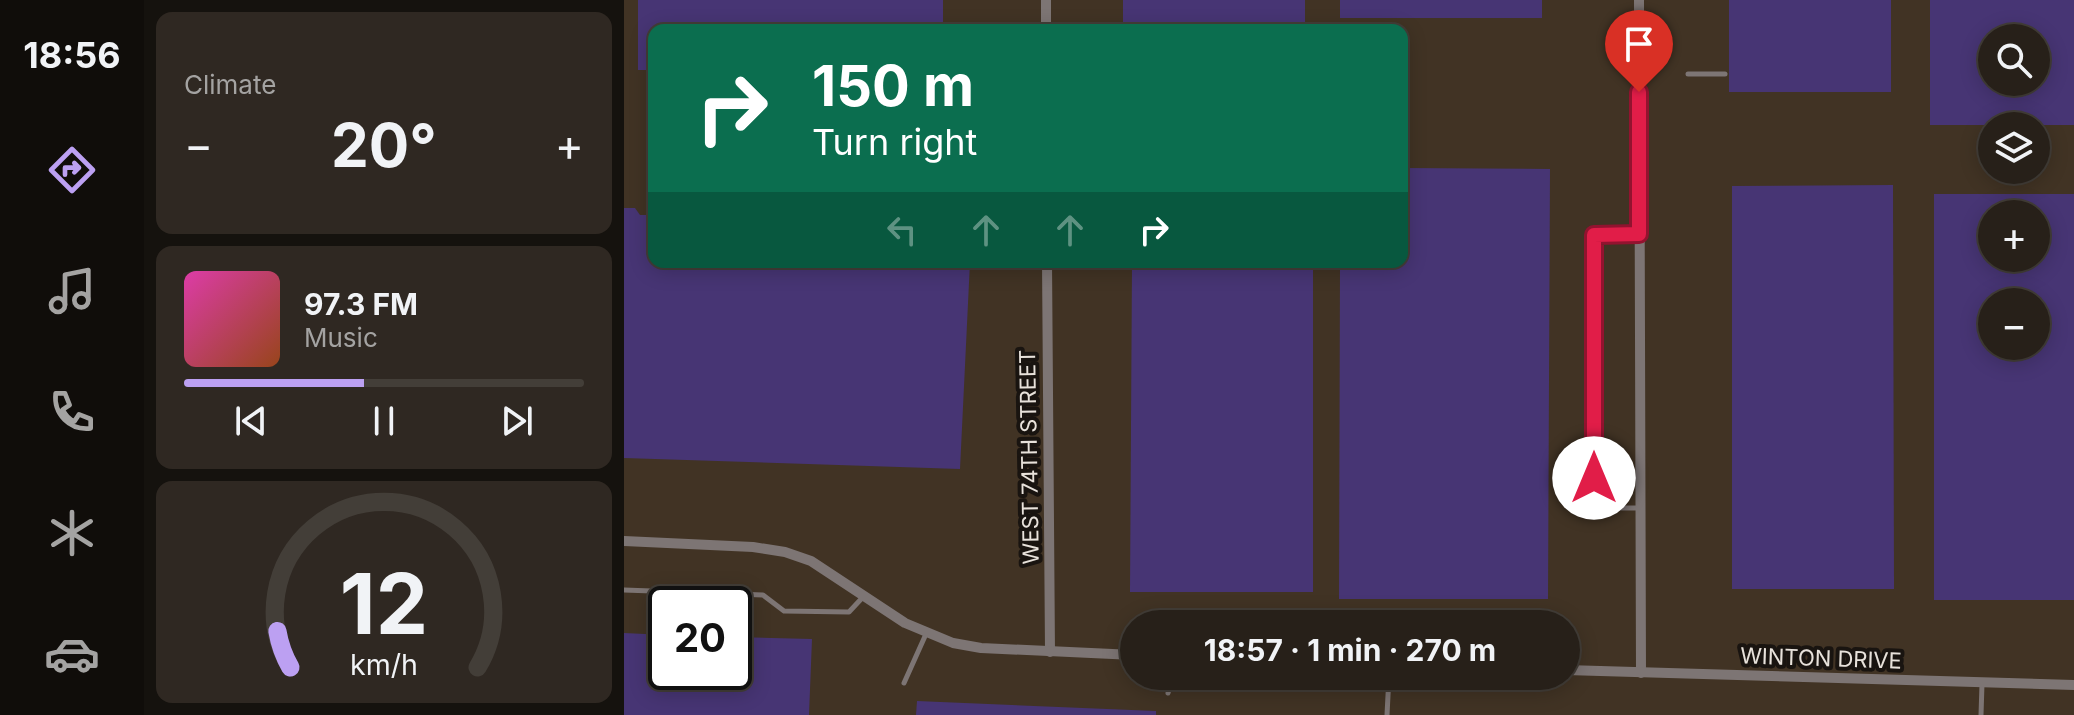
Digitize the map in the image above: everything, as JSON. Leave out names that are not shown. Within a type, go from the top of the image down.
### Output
[{"type":"street","points":[[1046,0],[1046,24]]},
{"type":"street","points":[[1639,0],[1641,673]]},
{"type":"street","name":"WEST 74TH STREET","points":[[1047,268],[1050,652]]},
{"type":"street","points":[[624,541],[753,547],[785,552],[804,559],[926,634],[953,643],[981,648],[1120,654]]},
{"type":"street","name":"WINTON DRIVE","points":[[1580,671],[2074,685]]},
{"type":"lane","points":[[1688,74],[1725,74]]},
{"type":"lane","points":[[1639,234],[1594,235],[1595,508],[1639,508]]},
{"type":"lane","points":[[624,590],[763,595],[784,611],[849,612],[864,595]]},
{"type":"lane","points":[[904,683],[926,634]]},
{"type":"lane","points":[[1981,715],[1982,683]]},
{"type":"lane","points":[[1387,715],[1388,690]]},
{"type":"shaded area","points":[[624,0],[2074,0],[2074,715],[624,715]]},
{"type":"building","points":[[638,0],[943,0],[943,24],[648,24],[648,70],[638,70]]},
{"type":"building","points":[[1123,0],[1305,0],[1305,24],[1123,24]]},
{"type":"building","points":[[1340,0],[1542,0],[1542,18],[1340,18]]},
{"type":"building","points":[[1729,0],[1891,0],[1891,92],[1729,92]]},
{"type":"building","points":[[1930,0],[2074,0],[2074,125],[2050,125],[2050,112],[1978,112],[1978,125],[1930,125]]},
{"type":"building","points":[[1408,168],[1550,169],[1548,599],[1339,599],[1340,268],[1408,268]]},
{"type":"building","points":[[1893,185],[1894,589],[1732,589],[1732,186]]},
{"type":"building","points":[[1934,194],[2074,194],[2074,600],[1934,600]]},
{"type":"building","points":[[624,208],[635,208],[640,215],[648,215],[648,268],[970,268],[960,469],[624,458]]},
{"type":"building","points":[[1132,268],[1313,268],[1313,592],[1130,592]]},
{"type":"building","points":[[624,633],[648,634],[648,690],[752,690],[752,637],[812,639],[809,715],[624,715]]},
{"type":"building","points":[[917,701],[1156,711],[1156,715],[916,715]]},
{"type":"route","points":[[1594,478],[1594,235],[1639,234],[1639,92]]}]
